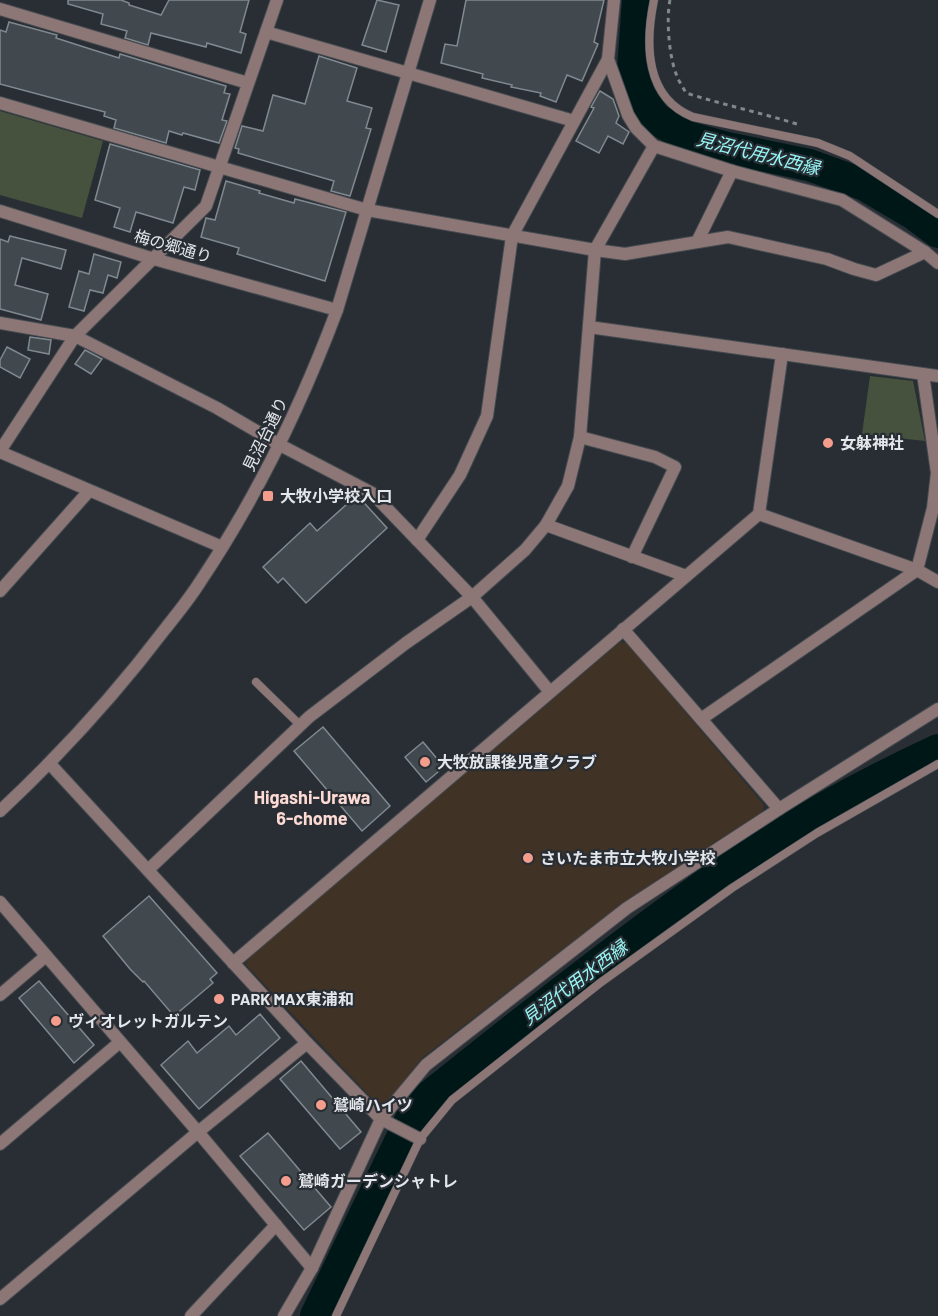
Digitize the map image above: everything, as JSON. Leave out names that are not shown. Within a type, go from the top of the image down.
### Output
[{"type":"street","points":[[222,547],[0,452],[75,336],[206,206],[277,0]]},
{"type":"street","name":"見沼台通り","points":[[0,811],[50,764],[141,661],[199,584],[280,445],[322,351],[337,310],[430,0]]},
{"type":"street","points":[[417,540],[460,475],[487,416],[512,236],[608,59],[614,0]]},
{"type":"street","points":[[0,9],[248,83]]},
{"type":"street","points":[[266,32],[574,121]]},
{"type":"street","points":[[608,59],[628,115],[636,128],[654,146],[732,171],[842,200],[925,252],[938,263]]},
{"type":"street","points":[[0,103],[367,210],[596,250],[625,254],[728,237],[827,259],[876,275],[925,252]]},
{"type":"street","points":[[148,870],[300,725],[406,643],[472,597],[525,550],[546,525],[568,486],[580,437],[596,250],[654,146]]},
{"type":"street","points":[[697,242],[732,171]]},
{"type":"street","name":"梅の郷通り","points":[[0,211],[154,259],[337,310]]},
{"type":"street","points":[[0,323],[75,336],[217,408],[280,445],[372,492],[472,597],[550,692]]},
{"type":"street","points":[[589,327],[938,376]]},
{"type":"street","points":[[233,963],[759,514],[782,354]]},
{"type":"street","points":[[701,719],[916,570],[933,508],[937,473],[923,374]]},
{"type":"street","points":[[580,437],[655,457],[675,467],[632,556]]},
{"type":"street","points":[[0,591],[89,491]]},
{"type":"street","points":[[759,514],[916,570],[938,582]]},
{"type":"street","points":[[546,525],[686,576]]},
{"type":"street","points":[[623,629],[779,808]]},
{"type":"street","points":[[284,1316],[312,1268],[381,1119],[426,1065],[627,908],[779,808],[938,709]]},
{"type":"street","points":[[50,764],[307,1043],[381,1119],[420,1139]]},
{"type":"street","points":[[0,902],[312,1268]]},
{"type":"street","points":[[0,995],[46,956]]},
{"type":"street","points":[[0,1144],[120,1042]]},
{"type":"street","points":[[0,1299],[307,1043]]},
{"type":"street","points":[[191,1316],[276,1225]]},
{"type":"lane","points":[[654,0],[650,54],[655,82],[666,100],[680,112],[693,117],[818,143],[850,156],[938,214]]},
{"type":"lane","points":[[256,682],[300,725]]},
{"type":"lane","points":[[336,1316],[420,1139],[452,1100],[600,983],[722,894],[817,833],[938,764]]},
{"type":"path","points":[[670,0],[668,8],[670,48],[676,75],[686,93],[802,126]]},
{"type":"shaded area","name":"さいたま市立大牧小学校","points":[[620,642],[627,643],[764,805],[763,811],[620,905],[422,1058],[385,1105],[377,1104],[246,965],[248,958]]},
{"type":"green space","points":[[0,111],[103,141],[82,218],[0,195]]},
{"type":"green space","points":[[870,376],[913,381],[925,441],[862,434]]},
{"type":"building","points":[[68,0],[121,0],[129,5],[161,15],[169,0],[249,0],[240,32],[246,34],[241,53],[207,43],[206,47],[151,33],[148,45],[125,38],[127,31],[101,24],[103,14],[68,4]]},
{"type":"building","points":[[377,0],[399,5],[386,52],[362,45]]},
{"type":"building","points":[[466,0],[604,0],[594,42],[598,44],[582,81],[567,75],[556,102],[540,96],[541,93],[511,87],[512,85],[482,78],[483,74],[441,63],[445,44],[457,46]]},
{"type":"building","points":[[9,22],[57,35],[56,38],[119,58],[120,54],[226,86],[224,93],[230,94],[222,120],[227,121],[219,143],[169,131],[166,143],[114,128],[116,120],[104,116],[105,112],[0,84],[0,30],[6,32]]},
{"type":"building","points":[[319,56],[357,68],[347,101],[372,108],[366,128],[371,129],[350,196],[331,191],[334,181],[238,153],[239,149],[235,148],[242,126],[263,131],[273,95],[305,104]]},
{"type":"building","points":[[600,91],[613,99],[619,116],[616,123],[629,132],[623,144],[608,136],[599,153],[576,141],[594,108],[591,107]]},
{"type":"building","points":[[110,144],[200,170],[195,190],[184,187],[173,223],[136,212],[130,232],[114,227],[120,208],[95,200]]},
{"type":"building","points":[[226,181],[294,203],[295,199],[346,212],[325,281],[237,254],[239,248],[201,237],[206,218],[215,220]]},
{"type":"building","points":[[10,236],[66,250],[61,269],[22,258],[15,285],[48,294],[41,320],[0,309],[0,239],[8,242]]},
{"type":"building","points":[[94,254],[121,262],[117,278],[108,275],[103,293],[90,290],[84,311],[69,307],[79,271],[89,274]]},
{"type":"building","points":[[30,337],[51,340],[49,354],[28,350]]},
{"type":"building","points":[[7,347],[30,359],[20,378],[0,367],[0,360]]},
{"type":"building","points":[[85,350],[102,359],[91,374],[75,364]]},
{"type":"building","points":[[357,495],[387,528],[306,603],[283,578],[278,583],[263,567],[310,523],[317,531]]},
{"type":"building","points":[[323,727],[390,806],[362,831],[294,751]]},
{"type":"building","points":[[423,742],[444,767],[426,782],[405,757]]},
{"type":"building","points":[[149,896],[217,973],[210,979],[213,983],[174,1016],[103,936]]},
{"type":"building","name":"ヴィオレットガルテン","points":[[39,981],[94,1045],[74,1063],[19,998]]},
{"type":"building","points":[[260,1014],[280,1038],[199,1109],[161,1065],[188,1041],[197,1053],[229,1026],[236,1035]]},
{"type":"building","name":"鷲崎ハイツ","points":[[301,1061],[361,1132],[340,1149],[280,1079]]},
{"type":"building","name":"鷲崎ガーデンシャトレ","points":[[268,1133],[331,1207],[304,1230],[240,1156]]},
{"type":"waterway","name":"見沼代用水西縁","points":[[638,0],[633,71],[640,96],[655,118],[687,137],[809,165],[865,185],[914,214],[938,232]]},
{"type":"waterway","name":"見沼代用水西縁","points":[[316,1316],[413,1115],[429,1097],[577,980],[729,868],[831,804],[938,750]]},
{"type":"place","name":"女躰神社","points":[[828,443]]},
{"type":"place","name":"大牧小学校入口","points":[[268,496]]},
{"type":"place","name":"大牧放課後児童クラブ","points":[[425,762]]},
{"type":"place","name":"さいたま市立大牧小学校","points":[[528,858]]},
{"type":"place","name":"PARK MAX東浦和","points":[[219,999]]},
{"type":"place","name":"ヴィオレットガルテン","points":[[56,1021]]},
{"type":"place","name":"鷲崎ハイツ","points":[[321,1105]]},
{"type":"place","name":"鷲崎ガーデンシャトレ","points":[[286,1181]]},
{"type":"district","name":"Higashi-Urawa 6-chome","points":[[312,808]]}]
